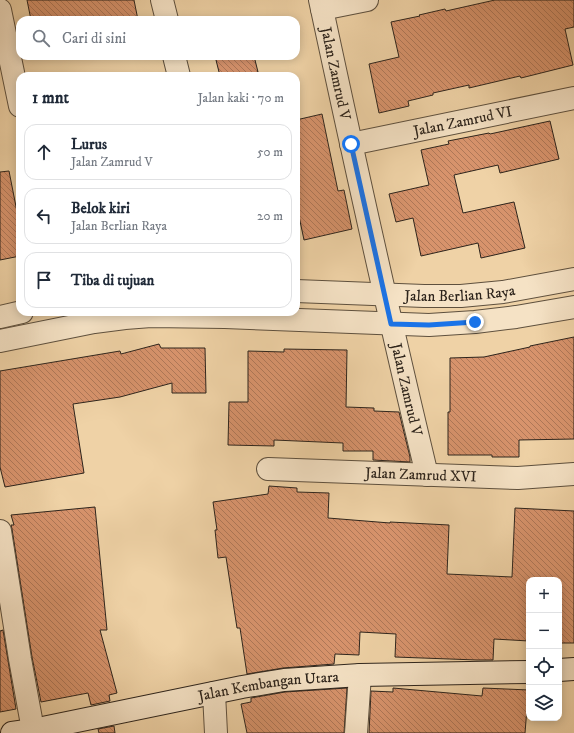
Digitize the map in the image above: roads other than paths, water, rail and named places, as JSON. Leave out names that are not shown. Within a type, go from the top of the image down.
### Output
[{"type":"street","points":[[162,0],[166,16]]},
{"type":"street","points":[[321,5],[367,0]]},
{"type":"street","name":"Jalan Zamrud V","points":[[321,5],[384,294],[428,475]]},
{"type":"street","points":[[0,10],[16,87]]},
{"type":"street","points":[[175,60],[178,72]]},
{"type":"street","name":"Jalan Zamrud VI","points":[[351,144],[574,98]]},
{"type":"street","name":"Jalan Berlian Raya","points":[[300,291],[454,296],[503,292],[574,279]]},
{"type":"street","name":"Jalan Berlian Raya","points":[[0,341],[94,322],[151,316],[224,317],[429,325],[475,322],[516,317],[574,307]]},
{"type":"street","points":[[0,317],[16,313]]},
{"type":"street","name":"Jalan Zamrud XVI","points":[[268,469],[518,478],[574,474]]},
{"type":"street","points":[[0,531],[20,659],[23,732]]},
{"type":"street","points":[[562,670],[574,669]]},
{"type":"street","name":"Jalan Kembangan Utara","points":[[23,732],[242,687],[284,680],[360,675],[526,672]]},
{"type":"street","points":[[356,733],[360,675]]},
{"type":"street","points":[[214,693],[216,733]]}]
